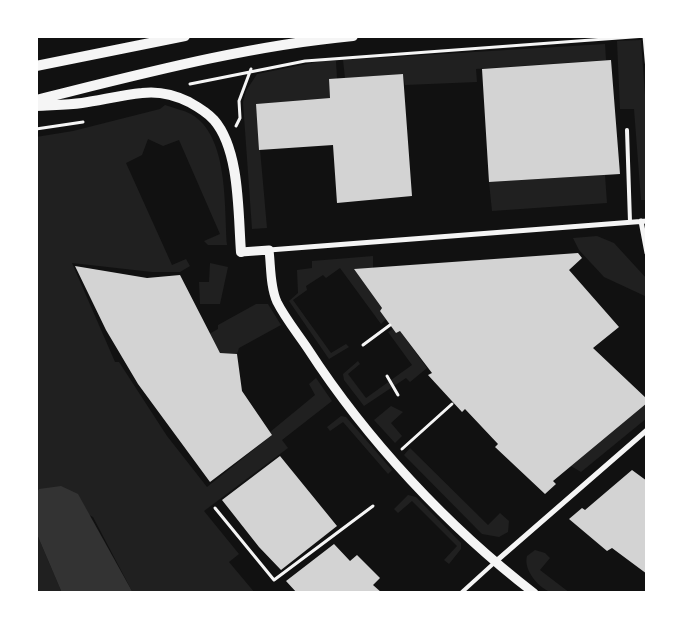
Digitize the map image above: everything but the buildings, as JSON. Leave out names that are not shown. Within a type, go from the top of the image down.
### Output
[{"type":"main road","points":[[36,66],[185,36]]},
{"type":"main road","points":[[36,100],[188,63],[304,40],[353,36]]},
{"type":"main road","points":[[36,106],[80,103],[143,93],[167,94],[202,109],[214,119],[224,134],[234,172],[241,252]]},
{"type":"street","points":[[241,252],[644,221],[647,253]]},
{"type":"street","points":[[268,250],[277,302],[341,396],[392,458],[494,563],[534,593]]},
{"type":"street","points":[[494,563],[647,430]]},
{"type":"lane","points":[[627,130],[630,222]]},
{"type":"lane","points":[[460,593],[494,563]]},
{"type":"path","points":[[167,94],[177,86],[251,70],[305,62],[595,38],[645,36],[647,70]]},
{"type":"path","points":[[224,134],[238,126],[240,118],[239,101],[243,86],[251,70],[248,52]]},
{"type":"path","points":[[36,129],[86,121]]},
{"type":"path","points":[[363,346],[390,325]]},
{"type":"path","points":[[387,376],[398,394]]},
{"type":"path","points":[[392,458],[452,404]]},
{"type":"path","points":[[215,508],[274,580],[373,506]]},
{"type":"shaded area","points":[[641,40],[647,123],[647,200],[641,200],[634,109],[620,109],[617,41]]},
{"type":"shaded area","points":[[605,44],[606,60],[476,69],[477,82],[405,85],[403,74],[345,78],[343,60]]},
{"type":"shaded area","points":[[322,61],[336,61],[337,79],[329,80],[330,98],[256,104],[267,228],[252,229],[243,102],[246,91],[257,74]]},
{"type":"shaded area","points":[[165,105],[191,114],[203,124],[212,138],[222,173],[227,245],[208,245],[204,241],[220,234],[179,140],[163,146],[148,139],[142,155],[126,163],[172,265],[186,259],[190,266],[180,272],[152,272],[72,263],[115,362],[119,362],[167,436],[207,487],[272,435],[270,432],[315,395],[309,384],[316,378],[332,401],[282,440],[288,448],[204,511],[239,554],[229,562],[255,593],[133,593],[93,517],[39,489],[36,493],[36,137],[73,131],[160,109]]},
{"type":"shaded area","points":[[605,175],[607,203],[492,211],[489,182]]},
{"type":"shaded area","points":[[597,236],[614,243],[647,279],[647,297],[604,277],[579,250],[573,238]]},
{"type":"shaded area","points":[[373,256],[373,268],[354,269],[382,308],[380,311],[386,319],[381,324],[340,268],[326,278],[323,275],[306,286],[307,290],[293,300],[331,353],[346,344],[349,347],[329,359],[289,301],[298,293],[297,270],[312,268],[312,261]]},
{"type":"shaded area","points":[[210,263],[228,267],[220,304],[200,304],[199,282],[209,282]]},
{"type":"shaded area","points":[[256,304],[268,304],[281,325],[239,348],[237,354],[220,353],[209,334],[218,329],[218,325]]},
{"type":"shaded area","points":[[393,329],[396,333],[400,331],[427,368],[410,382],[406,378],[364,406],[344,380],[343,374],[358,361],[360,364],[348,374],[366,398],[412,365],[388,332]]},
{"type":"shaded area","points":[[647,403],[647,418],[581,472],[571,466]]},
{"type":"shaded area","points":[[391,406],[403,412],[391,423],[402,436],[395,443],[374,420]]},
{"type":"shaded area","points":[[341,416],[346,417],[392,470],[388,474],[343,422],[330,431],[327,427]]},
{"type":"shaded area","points":[[410,448],[488,525],[500,513],[509,521],[508,532],[499,537],[482,534],[404,455]]},
{"type":"shaded area","points":[[61,486],[78,494],[133,593],[62,593],[36,532],[36,493],[39,489]]},
{"type":"shaded area","points":[[408,495],[416,497],[461,543],[461,549],[449,564],[444,560],[457,546],[412,501],[398,513],[394,509]]},
{"type":"shaded area","points":[[36,532],[62,593],[36,593]]},
{"type":"shaded area","points":[[535,550],[545,553],[550,558],[540,570],[570,593],[553,593],[548,591],[533,578],[526,561],[527,556]]}]
